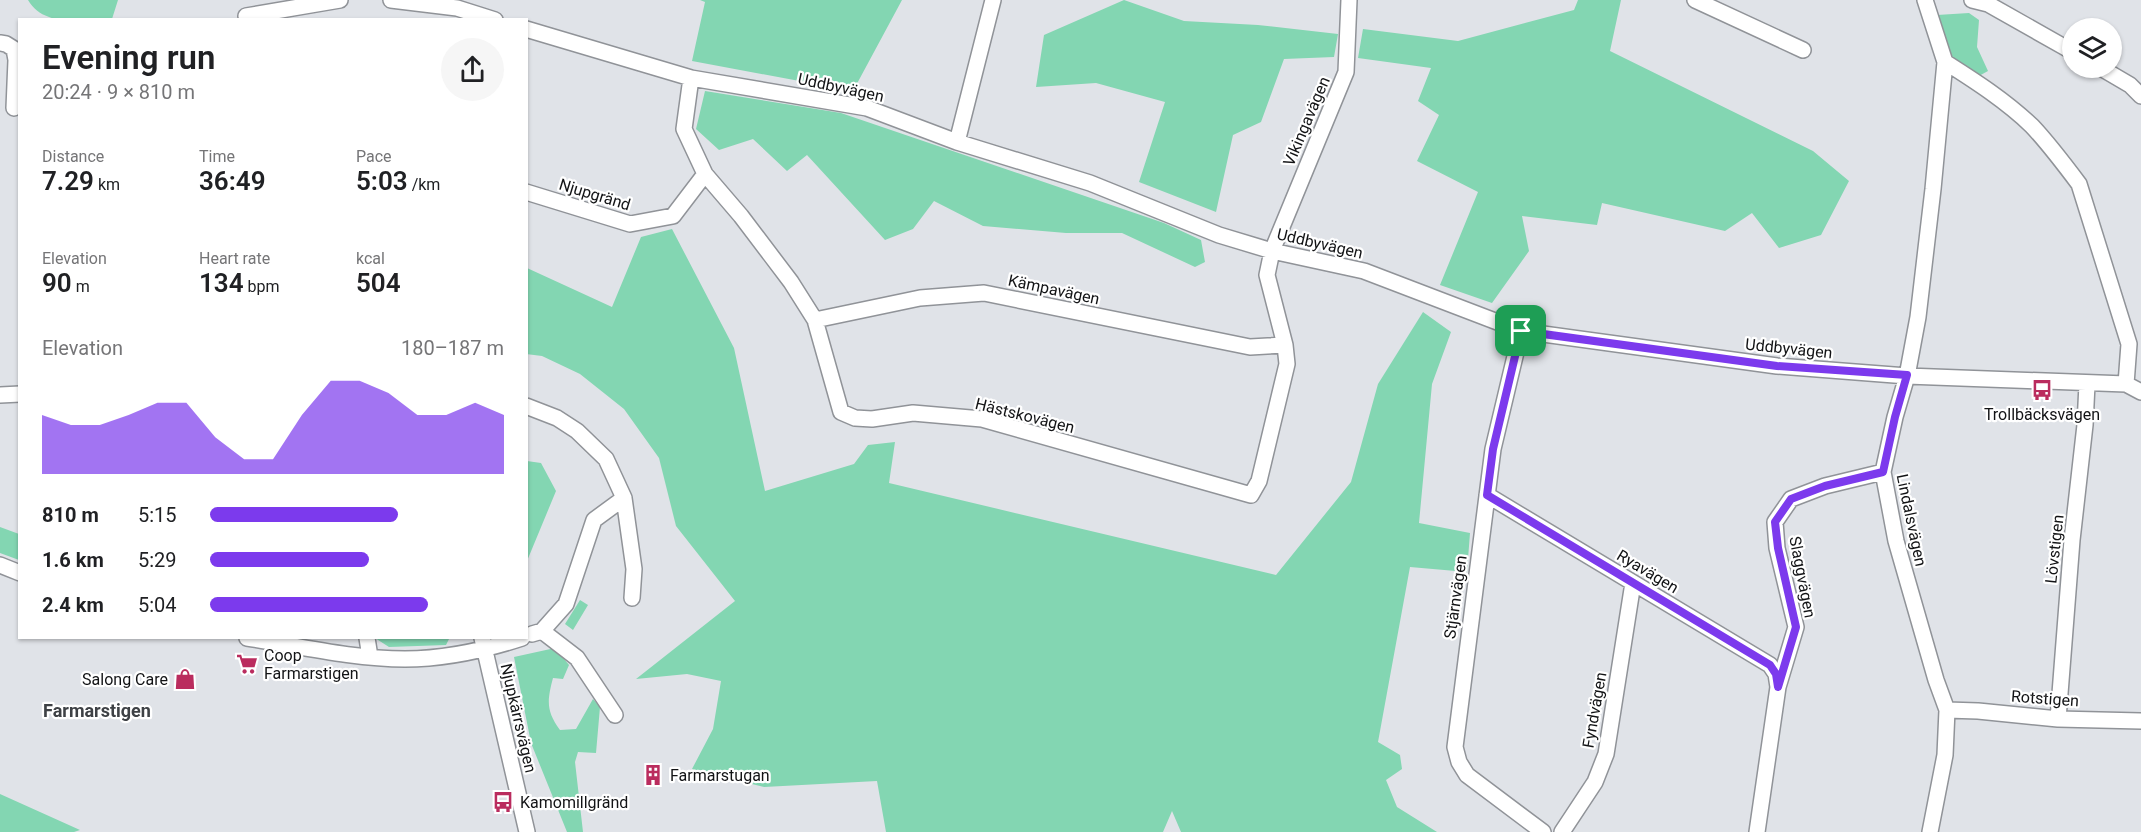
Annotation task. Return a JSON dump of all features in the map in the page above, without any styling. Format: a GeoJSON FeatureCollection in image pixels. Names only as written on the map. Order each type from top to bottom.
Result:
{"type":"FeatureCollection","features":[{"type":"Feature","properties":{"kind":"street"},"geometry":{"type":"LineString","coordinates":[[246,16],[340,0]]}},
{"type":"Feature","properties":{"kind":"street"},"geometry":{"type":"LineString","coordinates":[[390,0],[457,9],[488,18]]}},
{"type":"Feature","properties":{"kind":"street"},"geometry":{"type":"LineString","coordinates":[[957,142],[993,0]]}},
{"type":"Feature","properties":{"kind":"street","name":"Vikingavägen"},"geometry":{"type":"LineString","coordinates":[[1272,251],[1346,72],[1349,0]]}},
{"type":"Feature","properties":{"kind":"street"},"geometry":{"type":"LineString","coordinates":[[1695,0],[1803,50]]}},
{"type":"Feature","properties":{"kind":"street","name":"Lindalsvägen"},"geometry":{"type":"LineString","coordinates":[[1925,0],[1945,62],[1934,189],[1918,317],[1907,375],[1883,472],[1896,542],[1936,680],[1947,710],[1945,755],[1930,832]]}},
{"type":"Feature","properties":{"kind":"street"},"geometry":{"type":"LineString","coordinates":[[1972,0],[1988,4],[2062,46]]}},
{"type":"Feature","properties":{"kind":"street","name":"Uddbyvägen"},"geometry":{"type":"LineString","coordinates":[[528,30],[691,78],[867,108],[957,142],[1090,183],[1219,235],[1272,251],[1364,271],[1521,331],[1777,366],[1907,375],[2126,384]]}},
{"type":"Feature","properties":{"kind":"street"},"geometry":{"type":"LineString","coordinates":[[0,44],[6,44],[14,49],[16,60],[14,108]]}},
{"type":"Feature","properties":{"kind":"street"},"geometry":{"type":"LineString","coordinates":[[1945,62],[1985,87],[2029,123],[2079,184],[2129,344],[2126,384],[2141,392]]}},
{"type":"Feature","properties":{"kind":"street","name":"Hästskovägen"},"geometry":{"type":"LineString","coordinates":[[691,78],[684,129],[705,174],[741,216],[791,282],[815,320],[841,412],[855,418],[872,420],[913,413],[982,419],[1251,495],[1259,481],[1287,364],[1285,345],[1267,275],[1272,251]]}},
{"type":"Feature","properties":{"kind":"street"},"geometry":{"type":"LineString","coordinates":[[2118,78],[2130,85],[2141,96]]}},
{"type":"Feature","properties":{"kind":"street","name":"Njupgränd"},"geometry":{"type":"LineString","coordinates":[[528,193],[630,224],[674,216],[705,174]]}},
{"type":"Feature","properties":{"kind":"street","name":"Kämpavägen"},"geometry":{"type":"LineString","coordinates":[[815,320],[920,298],[984,293],[1250,347],[1285,345]]}},
{"type":"Feature","properties":{"kind":"street","name":"Stjärnvägen"},"geometry":{"type":"LineString","coordinates":[[1521,331],[1493,449],[1455,747],[1459,762],[1467,775],[1542,832]]}},
{"type":"Feature","properties":{"kind":"street","name":"Lövstigen"},"geometry":{"type":"LineString","coordinates":[[2058,718],[2087,384]]}},
{"type":"Feature","properties":{"kind":"street"},"geometry":{"type":"LineString","coordinates":[[0,395],[18,394]]}},
{"type":"Feature","properties":{"kind":"street"},"geometry":{"type":"LineString","coordinates":[[528,407],[557,418],[577,431],[606,459],[624,498],[634,569],[632,598]]}},
{"type":"Feature","properties":{"kind":"street","name":"Slaggvägen"},"geometry":{"type":"LineString","coordinates":[[1757,832],[1778,687],[1796,627],[1778,548],[1775,522],[1791,499],[1825,486],[1883,472]]}},
{"type":"Feature","properties":{"kind":"street","name":"Ryavägen"},"geometry":{"type":"LineString","coordinates":[[1487,495],[1770,665],[1776,674],[1778,687]]}},
{"type":"Feature","properties":{"kind":"street"},"geometry":{"type":"LineString","coordinates":[[528,635],[542,631],[566,604],[594,520],[624,498]]}},
{"type":"Feature","properties":{"kind":"street"},"geometry":{"type":"LineString","coordinates":[[0,565],[18,572]]}},
{"type":"Feature","properties":{"kind":"street","name":"Fyndvägen"},"geometry":{"type":"LineString","coordinates":[[1562,832],[1595,782],[1606,754],[1633,582]]}},
{"type":"Feature","properties":{"kind":"street"},"geometry":{"type":"LineString","coordinates":[[542,631],[577,658],[615,715]]}},
{"type":"Feature","properties":{"kind":"street"},"geometry":{"type":"LineString","coordinates":[[253,639],[370,657],[429,658],[483,643]]}},
{"type":"Feature","properties":{"kind":"street"},"geometry":{"type":"LineString","coordinates":[[367,639],[370,657]]}},
{"type":"Feature","properties":{"kind":"street","name":"Njupkärrsvägen"},"geometry":{"type":"LineString","coordinates":[[514,639],[483,643],[527,832]]}},
{"type":"Feature","properties":{"kind":"street","name":"Rotstigen"},"geometry":{"type":"LineString","coordinates":[[1947,710],[2141,721]]}},
{"type":"Feature","properties":{"kind":"green space"},"geometry":{"type":"Polygon","coordinates":[[[28,0],[118,0],[112,18],[52,18],[35,9],[28,0]]]}},
{"type":"Feature","properties":{"kind":"green space"},"geometry":{"type":"Polygon","coordinates":[[[700,0],[902,0],[853,91],[692,61],[705,2],[700,0]]]}},
{"type":"Feature","properties":{"kind":"green space"},"geometry":{"type":"Polygon","coordinates":[[[1124,0],[1184,21],[1258,25],[1338,34],[1334,57],[1284,59],[1261,122],[1233,135],[1216,212],[1139,182],[1165,102],[1096,83],[1036,87],[1044,35],[1124,0]]]}},
{"type":"Feature","properties":{"kind":"green space"},"geometry":{"type":"Polygon","coordinates":[[[1578,0],[1621,0],[1610,51],[1813,151],[1849,181],[1821,235],[1779,248],[1752,213],[1725,231],[1602,203],[1597,225],[1522,216],[1529,251],[1492,303],[1440,285],[1478,192],[1417,161],[1439,115],[1418,101],[1431,68],[1358,58],[1363,29],[1458,41],[1574,10],[1578,0]]]}},
{"type":"Feature","properties":{"kind":"green space"},"geometry":{"type":"Polygon","coordinates":[[[1969,13],[1979,20],[1977,47],[1988,71],[1977,77],[1965,65],[1948,58],[1937,15],[1969,13]]]}},
{"type":"Feature","properties":{"kind":"green space"},"geometry":{"type":"Polygon","coordinates":[[[705,91],[841,113],[1164,223],[1201,240],[1205,262],[1195,267],[1122,233],[1066,233],[983,226],[934,201],[913,229],[885,240],[807,155],[787,171],[753,139],[719,150],[696,129],[705,91]]]}},
{"type":"Feature","properties":{"kind":"green space"},"geometry":{"type":"Polygon","coordinates":[[[672,229],[734,348],[765,491],[854,464],[868,445],[895,442],[889,483],[1276,575],[1351,482],[1378,384],[1423,312],[1451,332],[1432,384],[1419,523],[1470,533],[1467,572],[1410,567],[1378,742],[1400,755],[1402,769],[1386,780],[1397,807],[1437,832],[1181,832],[1172,811],[1163,832],[886,832],[877,781],[764,787],[692,769],[713,729],[721,681],[687,674],[636,679],[735,601],[676,526],[659,458],[624,409],[580,374],[542,356],[528,354],[528,268],[612,307],[641,237],[672,229]]]}},
{"type":"Feature","properties":{"kind":"green space"},"geometry":{"type":"Polygon","coordinates":[[[528,461],[541,463],[556,491],[528,559],[528,461]]]}},
{"type":"Feature","properties":{"kind":"green space"},"geometry":{"type":"Polygon","coordinates":[[[0,527],[18,534],[18,560],[0,553],[0,527]]]}},
{"type":"Feature","properties":{"kind":"green space"},"geometry":{"type":"Polygon","coordinates":[[[580,600],[588,605],[573,630],[565,624],[580,600]]]}},
{"type":"Feature","properties":{"kind":"green space"},"geometry":{"type":"Polygon","coordinates":[[[377,639],[449,639],[446,645],[389,647],[377,639]]]}},
{"type":"Feature","properties":{"kind":"green space"},"geometry":{"type":"Polygon","coordinates":[[[555,648],[569,665],[563,679],[553,678],[550,693],[550,711],[560,730],[576,729],[593,699],[600,707],[596,753],[578,752],[575,762],[583,832],[567,832],[531,743],[514,657],[555,648]]]}},
{"type":"Feature","properties":{"kind":"green space"},"geometry":{"type":"Polygon","coordinates":[[[0,794],[80,830],[74,832],[0,832],[0,794]]]}},
{"type":"Feature","properties":{"kind":"place","name":"Trollbäcksvägen"},"geometry":{"type":"Point","coordinates":[2042,390]}},
{"type":"Feature","properties":{"kind":"place","name":"Coop Farmarstigen"},"geometry":{"type":"Point","coordinates":[247,664]}},
{"type":"Feature","properties":{"kind":"place","name":"Salong Care"},"geometry":{"type":"Point","coordinates":[185,679]}},
{"type":"Feature","properties":{"kind":"place","name":"Farmarstugan"},"geometry":{"type":"Point","coordinates":[653,775]}},
{"type":"Feature","properties":{"kind":"place","name":"Kamomillgränd"},"geometry":{"type":"Point","coordinates":[503,802]}},
{"type":"Feature","properties":{"kind":"district","name":"Farmarstigen"},"geometry":{"type":"Point","coordinates":[97,711]}},
{"type":"Feature","properties":{"kind":"route"},"geometry":{"type":"LineString","coordinates":[[1521,331],[1777,366],[1907,375],[1883,472],[1825,486],[1791,499],[1775,522],[1778,548],[1796,627],[1778,687],[1776,674],[1770,665],[1487,495],[1493,449],[1521,331]]}}]}
